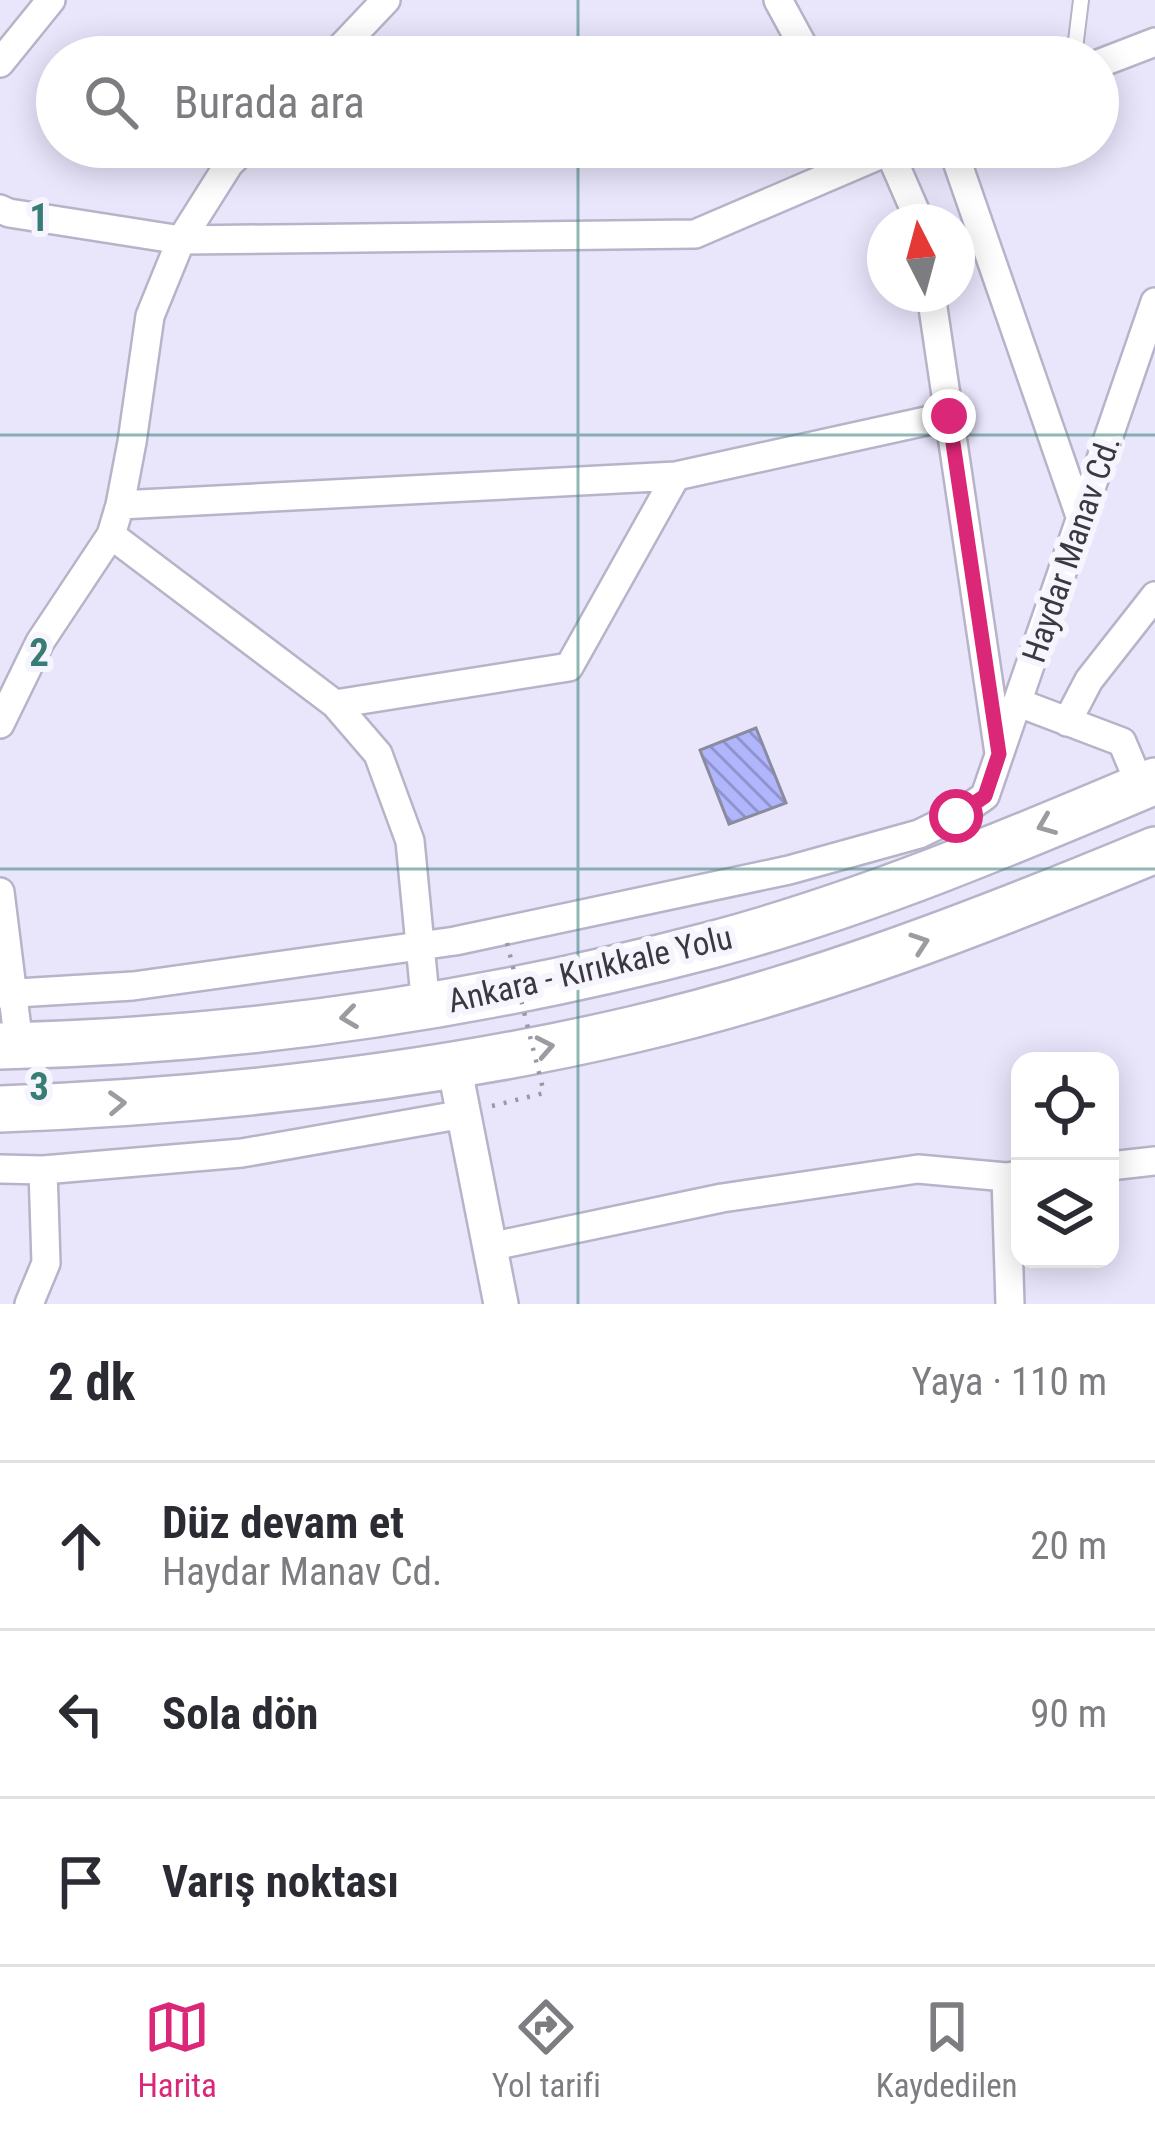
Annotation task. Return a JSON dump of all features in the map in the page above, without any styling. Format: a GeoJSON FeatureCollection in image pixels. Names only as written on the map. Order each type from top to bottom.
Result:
{"type":"FeatureCollection","features":[{"type":"Feature","properties":{"kind":"highway","name":"Ankara - Kırıkkale Yolu"},"geometry":{"type":"LineString","coordinates":[[10,1046],[222,1035],[426,1006],[614,968],[810,915],[927,852],[1148,784]]}},
{"type":"Feature","properties":{"kind":"highway","name":"Ankara - Kırıkkale Yolu"},"geometry":{"type":"LineString","coordinates":[[0,1109],[232,1095],[454,1065],[632,1030],[821,977],[1000,914],[1155,850]]}},
{"type":"Feature","properties":{"kind":"street"},"geometry":{"type":"LineString","coordinates":[[0,63],[12,25],[51,0]]}},
{"type":"Feature","properties":{"kind":"street"},"geometry":{"type":"LineString","coordinates":[[352,36],[386,0]]}},
{"type":"Feature","properties":{"kind":"street"},"geometry":{"type":"LineString","coordinates":[[778,0],[798,36]]}},
{"type":"Feature","properties":{"kind":"street"},"geometry":{"type":"LineString","coordinates":[[1119,56],[1155,42]]}},
{"type":"Feature","properties":{"kind":"street"},"geometry":{"type":"LineString","coordinates":[[0,724],[40,642],[111,535],[120,505],[150,316],[182,240],[227,168]]}},
{"type":"Feature","properties":{"kind":"street"},"geometry":{"type":"LineString","coordinates":[[0,209],[182,240],[695,233],[844,168]]}},
{"type":"Feature","properties":{"kind":"street"},"geometry":{"type":"LineString","coordinates":[[898,168],[913,204]]}},
{"type":"Feature","properties":{"kind":"street"},"geometry":{"type":"LineString","coordinates":[[959,168],[1081,519]]}},
{"type":"Feature","properties":{"kind":"street","name":"Haydar Manav Cd."},"geometry":{"type":"LineString","coordinates":[[927,852],[956,816],[985,796],[1155,302]]}},
{"type":"Feature","properties":{"kind":"street"},"geometry":{"type":"LineString","coordinates":[[934,312],[999,754]]}},
{"type":"Feature","properties":{"kind":"street"},"geometry":{"type":"LineString","coordinates":[[120,505],[676,476],[949,416]]}},
{"type":"Feature","properties":{"kind":"street"},"geometry":{"type":"LineString","coordinates":[[335,704],[569,667],[676,476]]}},
{"type":"Feature","properties":{"kind":"street"},"geometry":{"type":"LineString","coordinates":[[111,535],[335,704],[378,754],[410,841],[426,1006]]}},
{"type":"Feature","properties":{"kind":"street"},"geometry":{"type":"LineString","coordinates":[[1066,722],[1088,680],[1155,596]]}},
{"type":"Feature","properties":{"kind":"street"},"geometry":{"type":"LineString","coordinates":[[1018,704],[1122,742],[1148,784]]}},
{"type":"Feature","properties":{"kind":"street"},"geometry":{"type":"LineString","coordinates":[[6,994],[133,986],[419,948],[789,870],[927,852]]}},
{"type":"Feature","properties":{"kind":"street"},"geometry":{"type":"LineString","coordinates":[[0,892],[10,1046]]}},
{"type":"Feature","properties":{"kind":"street"},"geometry":{"type":"LineString","coordinates":[[454,1065],[474,1111],[500,1304]]}},
{"type":"Feature","properties":{"kind":"street"},"geometry":{"type":"LineString","coordinates":[[0,1169],[43,1170],[242,1153],[474,1111]]}},
{"type":"Feature","properties":{"kind":"street"},"geometry":{"type":"LineString","coordinates":[[1119,1165],[1155,1161]]}},
{"type":"Feature","properties":{"kind":"street"},"geometry":{"type":"LineString","coordinates":[[490,1247],[722,1198],[917,1169],[1011,1176]]}},
{"type":"Feature","properties":{"kind":"street"},"geometry":{"type":"LineString","coordinates":[[28,1304],[46,1263],[43,1170]]}},
{"type":"Feature","properties":{"kind":"street"},"geometry":{"type":"LineString","coordinates":[[1010,1304],[1011,1261]]}},
{"type":"Feature","properties":{"kind":"lane"},"geometry":{"type":"LineString","coordinates":[[1077,36],[1081,0]]}},
{"type":"Feature","properties":{"kind":"path"},"geometry":{"type":"LineString","coordinates":[[474,1111],[544,1094],[507,943]]}},
{"type":"Feature","properties":{"kind":"building"},"geometry":{"type":"Polygon","coordinates":[[[756,728],[786,803],[729,824],[700,750],[756,728]]]}},
{"type":"Feature","properties":{"kind":"route"},"geometry":{"type":"LineString","coordinates":[[949,416],[999,754],[985,796],[956,816]]}}]}
